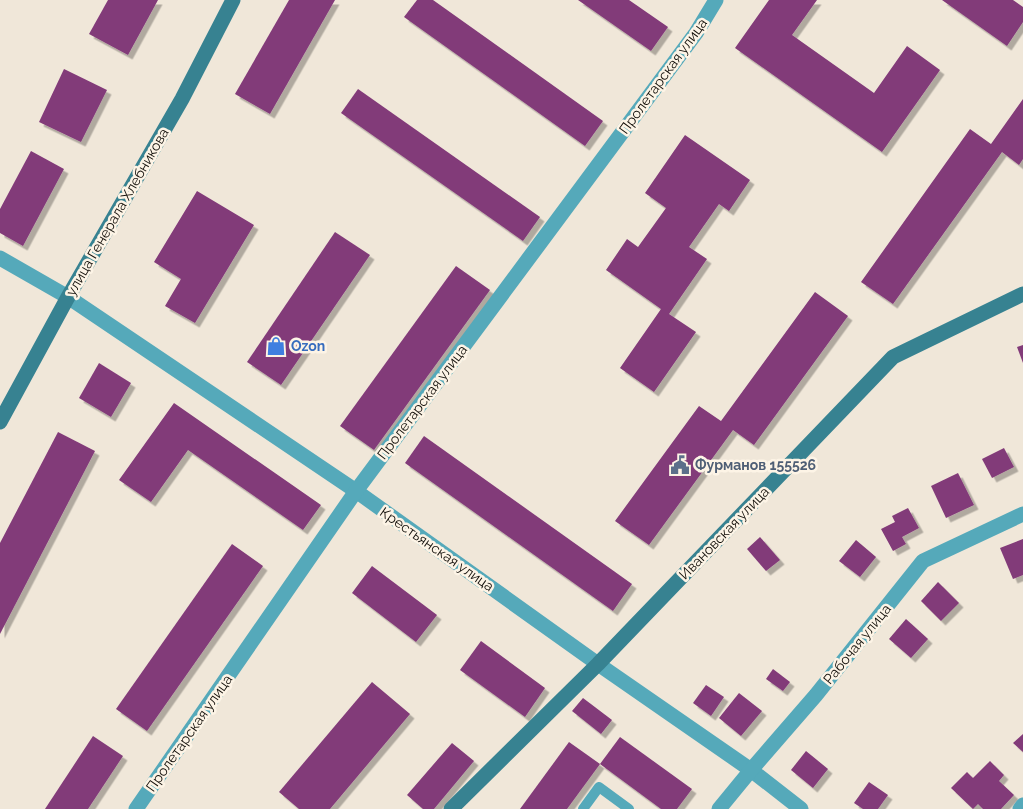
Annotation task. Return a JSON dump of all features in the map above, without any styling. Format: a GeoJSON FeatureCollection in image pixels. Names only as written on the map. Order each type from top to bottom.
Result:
{"type":"FeatureCollection","features":[{"type":"Feature","properties":{"kind":"street","name":"улица Генерала Хлебникова"},"geometry":{"type":"LineString","coordinates":[[0,422],[68,297],[182,99],[233,0]]}},
{"type":"Feature","properties":{"kind":"street","name":"Пролетарская улица"},"geometry":{"type":"LineString","coordinates":[[136,809],[356,491],[696,33],[716,0]]}},
{"type":"Feature","properties":{"kind":"street","name":"Крестьянская улица"},"geometry":{"type":"LineString","coordinates":[[0,258],[68,297],[356,491],[598,664],[751,770],[800,809]]}},
{"type":"Feature","properties":{"kind":"street","name":"Ивановская улица"},"geometry":{"type":"LineString","coordinates":[[451,809],[598,664],[893,357],[1023,294]]}},
{"type":"Feature","properties":{"kind":"street","name":"Рабочая улица"},"geometry":{"type":"LineString","coordinates":[[719,809],[816,695],[923,561],[1023,514]]}},
{"type":"Feature","properties":{"kind":"street"},"geometry":{"type":"LineString","coordinates":[[1020,809],[1023,805]]}},
{"type":"Feature","properties":{"kind":"lane"},"geometry":{"type":"LineString","coordinates":[[583,809],[599,787],[629,809]]}},
{"type":"Feature","properties":{"kind":"building"},"geometry":{"type":"Polygon","coordinates":[[[108,0],[158,0],[128,55],[89,34],[108,0]]]}},
{"type":"Feature","properties":{"kind":"building"},"geometry":{"type":"Polygon","coordinates":[[[289,0],[335,0],[270,114],[235,94],[289,0]]]}},
{"type":"Feature","properties":{"kind":"building"},"geometry":{"type":"Polygon","coordinates":[[[417,0],[433,0],[603,121],[585,146],[404,17],[417,0]]]}},
{"type":"Feature","properties":{"kind":"building"},"geometry":{"type":"Polygon","coordinates":[[[578,0],[629,0],[668,27],[651,51],[578,0]]]}},
{"type":"Feature","properties":{"kind":"building"},"geometry":{"type":"Polygon","coordinates":[[[769,0],[817,0],[792,35],[874,93],[907,46],[940,70],[882,152],[735,48],[769,0]]]}},
{"type":"Feature","properties":{"kind":"building"},"geometry":{"type":"Polygon","coordinates":[[[942,0],[1013,0],[1023,7],[1023,22],[1007,46],[942,0]]]}},
{"type":"Feature","properties":{"kind":"building"},"geometry":{"type":"Polygon","coordinates":[[[64,69],[107,90],[81,142],[39,122],[64,69]]]}},
{"type":"Feature","properties":{"kind":"building"},"geometry":{"type":"Polygon","coordinates":[[[358,89],[540,217],[523,241],[341,113],[358,89]]]}},
{"type":"Feature","properties":{"kind":"building"},"geometry":{"type":"Polygon","coordinates":[[[1023,99],[1023,159],[1019,165],[1002,152],[893,304],[861,282],[970,129],[991,144],[1023,99]]]}},
{"type":"Feature","properties":{"kind":"building"},"geometry":{"type":"Polygon","coordinates":[[[685,135],[750,180],[729,211],[719,204],[689,247],[707,259],[669,314],[696,332],[654,392],[620,368],[661,309],[606,270],[627,239],[638,247],[666,208],[645,193],[685,135]]]}},
{"type":"Feature","properties":{"kind":"building"},"geometry":{"type":"Polygon","coordinates":[[[31,151],[64,169],[23,246],[0,233],[0,209],[31,151]]]}},
{"type":"Feature","properties":{"kind":"building"},"geometry":{"type":"Polygon","coordinates":[[[197,191],[254,225],[195,323],[165,306],[181,279],[154,262],[197,191]]]}},
{"type":"Feature","properties":{"kind":"building"},"geometry":{"type":"Polygon","coordinates":[[[335,232],[370,255],[281,385],[247,362],[335,232]]]}},
{"type":"Feature","properties":{"kind":"building"},"geometry":{"type":"Polygon","coordinates":[[[456,266],[490,290],[374,450],[340,426],[456,266]]]}},
{"type":"Feature","properties":{"kind":"building"},"geometry":{"type":"Polygon","coordinates":[[[815,292],[848,316],[754,445],[733,430],[649,545],[615,521],[699,406],[721,421],[815,292]]]}},
{"type":"Feature","properties":{"kind":"building"},"geometry":{"type":"Polygon","coordinates":[[[1023,345],[1023,363],[1017,347],[1023,345]]]}},
{"type":"Feature","properties":{"kind":"building"},"geometry":{"type":"Polygon","coordinates":[[[99,363],[131,383],[111,417],[79,398],[99,363]]]}},
{"type":"Feature","properties":{"kind":"building"},"geometry":{"type":"Polygon","coordinates":[[[174,403],[321,505],[303,530],[188,450],[151,502],[119,480],[174,403]]]}},
{"type":"Feature","properties":{"kind":"building"},"geometry":{"type":"Polygon","coordinates":[[[58,432],[95,451],[0,634],[0,543],[58,432]]]}},
{"type":"Feature","properties":{"kind":"building"},"geometry":{"type":"Polygon","coordinates":[[[424,436],[632,584],[613,611],[405,463],[424,436]]]}},
{"type":"Feature","properties":{"kind":"building"},"geometry":{"type":"Polygon","coordinates":[[[1004,448],[1014,467],[992,478],[982,459],[1004,448]]]}},
{"type":"Feature","properties":{"kind":"building"},"geometry":{"type":"Polygon","coordinates":[[[958,473],[974,505],[946,518],[931,486],[958,473]]]}},
{"type":"Feature","properties":{"kind":"building"},"geometry":{"type":"Polygon","coordinates":[[[908,508],[919,528],[902,537],[906,544],[893,551],[881,529],[895,522],[892,516],[908,508]]]}},
{"type":"Feature","properties":{"kind":"building"},"geometry":{"type":"Polygon","coordinates":[[[760,537],[780,560],[766,571],[747,549],[760,537]]]}},
{"type":"Feature","properties":{"kind":"building"},"geometry":{"type":"Polygon","coordinates":[[[1023,539],[1023,575],[1013,579],[1000,548],[1023,539]]]}},
{"type":"Feature","properties":{"kind":"building"},"geometry":{"type":"Polygon","coordinates":[[[856,540],[876,557],[860,577],[839,561],[856,540]]]}},
{"type":"Feature","properties":{"kind":"building"},"geometry":{"type":"Polygon","coordinates":[[[232,544],[263,566],[147,731],[116,709],[232,544]]]}},
{"type":"Feature","properties":{"kind":"building"},"geometry":{"type":"Polygon","coordinates":[[[372,566],[437,615],[416,642],[352,593],[372,566]]]}},
{"type":"Feature","properties":{"kind":"building"},"geometry":{"type":"Polygon","coordinates":[[[938,582],[959,603],[941,621],[921,601],[938,582]]]}},
{"type":"Feature","properties":{"kind":"building"},"geometry":{"type":"Polygon","coordinates":[[[906,619],[928,639],[911,658],[889,639],[906,619]]]}},
{"type":"Feature","properties":{"kind":"building"},"geometry":{"type":"Polygon","coordinates":[[[481,641],[545,688],[525,717],[460,670],[481,641]]]}},
{"type":"Feature","properties":{"kind":"building"},"geometry":{"type":"Polygon","coordinates":[[[773,669],[790,682],[783,691],[766,679],[773,669]]]}},
{"type":"Feature","properties":{"kind":"building"},"geometry":{"type":"Polygon","coordinates":[[[372,682],[410,714],[330,809],[299,809],[279,792],[372,682]]]}},
{"type":"Feature","properties":{"kind":"building"},"geometry":{"type":"Polygon","coordinates":[[[706,685],[724,697],[711,716],[693,703],[706,685]]]}},
{"type":"Feature","properties":{"kind":"building"},"geometry":{"type":"Polygon","coordinates":[[[739,693],[762,711],[741,736],[719,718],[739,693]]]}},
{"type":"Feature","properties":{"kind":"building"},"geometry":{"type":"Polygon","coordinates":[[[583,698],[612,720],[601,734],[572,711],[583,698]]]}},
{"type":"Feature","properties":{"kind":"building"},"geometry":{"type":"Polygon","coordinates":[[[1023,734],[1023,752],[1013,743],[1023,734]]]}},
{"type":"Feature","properties":{"kind":"building"},"geometry":{"type":"Polygon","coordinates":[[[93,736],[123,756],[88,809],[45,809],[93,736]]]}},
{"type":"Feature","properties":{"kind":"building"},"geometry":{"type":"Polygon","coordinates":[[[620,737],[692,789],[677,809],[661,809],[600,764],[620,737]]]}},
{"type":"Feature","properties":{"kind":"building"},"geometry":{"type":"Polygon","coordinates":[[[569,742],[600,764],[567,809],[520,809],[569,742]]]}},
{"type":"Feature","properties":{"kind":"building"},"geometry":{"type":"Polygon","coordinates":[[[452,743],[474,761],[434,809],[423,809],[407,795],[452,743]]]}},
{"type":"Feature","properties":{"kind":"building"},"geometry":{"type":"Polygon","coordinates":[[[806,751],[828,769],[813,788],[791,770],[806,751]]]}},
{"type":"Feature","properties":{"kind":"building"},"geometry":{"type":"Polygon","coordinates":[[[990,761],[1004,775],[999,781],[1014,795],[1001,809],[983,809],[978,804],[973,809],[951,788],[967,772],[973,778],[990,761]]]}},
{"type":"Feature","properties":{"kind":"building"},"geometry":{"type":"Polygon","coordinates":[[[869,782],[888,795],[878,809],[863,809],[854,803],[869,782]]]}},
{"type":"Feature","properties":{"kind":"place","name":"Ozon"},"geometry":{"type":"Point","coordinates":[276,346]}},
{"type":"Feature","properties":{"kind":"place","name":"Фурманов 155526"},"geometry":{"type":"Point","coordinates":[680,465]}}]}
